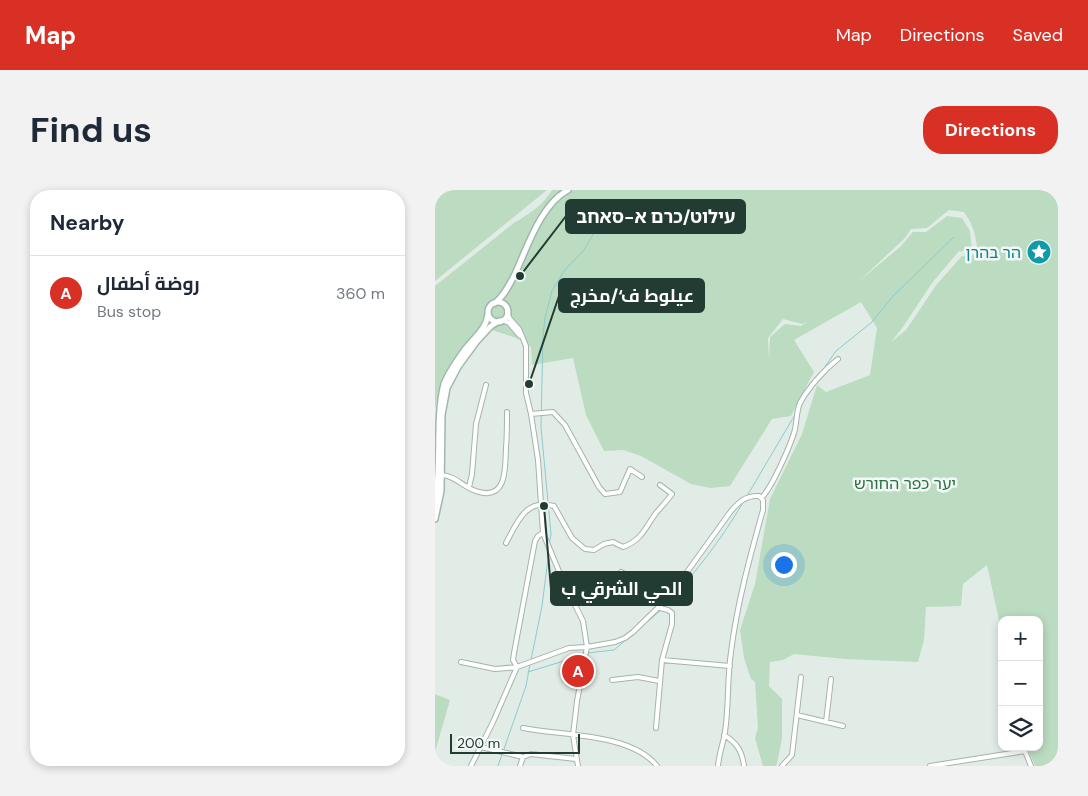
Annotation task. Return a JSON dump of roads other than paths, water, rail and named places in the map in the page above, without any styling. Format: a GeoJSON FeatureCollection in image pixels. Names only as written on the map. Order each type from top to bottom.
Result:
{"type":"FeatureCollection","features":[{"type":"Feature","properties":{"kind":"street"},"geometry":{"type":"LineString","coordinates":[[435,502],[440,475],[437,411],[441,391],[447,377],[465,349],[485,324],[490,307],[499,300],[509,285],[545,213],[561,194],[568,190]]}},
{"type":"Feature","properties":{"kind":"street"},"geometry":{"type":"LineString","coordinates":[[509,285],[506,298],[507,310],[510,319],[519,329],[525,344],[526,393],[539,460],[543,504],[543,533],[563,581],[583,621],[587,647],[573,735],[578,766]]}},
{"type":"Feature","properties":{"kind":"street"},"geometry":{"type":"LineString","coordinates":[[495,303],[501,303],[507,310]]}},
{"type":"Feature","properties":{"kind":"street"},"geometry":{"type":"LineString","coordinates":[[435,519],[440,499],[442,415],[447,388],[473,346],[491,326],[506,316],[507,310]]}},
{"type":"Feature","properties":{"kind":"street"},"geometry":{"type":"LineString","coordinates":[[488,313],[491,318],[512,325],[525,344]]}},
{"type":"Feature","properties":{"kind":"street"},"geometry":{"type":"LineString","coordinates":[[761,498],[767,492],[777,473],[794,433],[800,404],[824,370],[837,359]]}},
{"type":"Feature","properties":{"kind":"street"},"geometry":{"type":"LineString","coordinates":[[469,487],[472,474],[475,430],[486,385]]}},
{"type":"Feature","properties":{"kind":"street"},"geometry":{"type":"LineString","coordinates":[[440,475],[453,477],[479,492],[488,493],[497,489],[503,481],[505,470],[507,412]]}},
{"type":"Feature","properties":{"kind":"street"},"geometry":{"type":"LineString","coordinates":[[531,414],[553,412],[565,425],[599,487],[605,494],[620,492],[630,469],[642,477]]}},
{"type":"Feature","properties":{"kind":"street"},"geometry":{"type":"LineString","coordinates":[[506,543],[525,512],[535,505],[543,504],[555,506],[572,538],[585,549],[594,550],[604,544],[613,542],[623,547],[641,536],[656,512],[672,494],[660,485]]}},
{"type":"Feature","properties":{"kind":"street"},"geometry":{"type":"LineString","coordinates":[[461,662],[495,668],[517,667],[569,648],[587,647],[625,638],[660,608],[740,500],[757,496],[761,498],[764,504],[740,605],[731,653],[725,735],[720,750],[718,766]]}},
{"type":"Feature","properties":{"kind":"street"},"geometry":{"type":"LineString","coordinates":[[517,667],[513,660],[514,653],[535,541],[537,536],[543,533]]}},
{"type":"Feature","properties":{"kind":"street"},"geometry":{"type":"LineString","coordinates":[[621,572],[634,579],[649,582],[658,598],[660,608]]}},
{"type":"Feature","properties":{"kind":"street"},"geometry":{"type":"LineString","coordinates":[[656,728],[662,660],[673,618],[672,613],[660,608]]}},
{"type":"Feature","properties":{"kind":"street"},"geometry":{"type":"LineString","coordinates":[[662,660],[730,666]]}},
{"type":"Feature","properties":{"kind":"street"},"geometry":{"type":"LineString","coordinates":[[471,766],[517,667]]}},
{"type":"Feature","properties":{"kind":"street"},"geometry":{"type":"LineString","coordinates":[[612,680],[639,677],[659,681]]}},
{"type":"Feature","properties":{"kind":"street"},"geometry":{"type":"LineString","coordinates":[[782,766],[792,755],[801,677]]}},
{"type":"Feature","properties":{"kind":"street"},"geometry":{"type":"LineString","coordinates":[[826,722],[831,680]]}},
{"type":"Feature","properties":{"kind":"street"},"geometry":{"type":"LineString","coordinates":[[797,715],[843,726]]}},
{"type":"Feature","properties":{"kind":"street"},"geometry":{"type":"LineString","coordinates":[[523,728],[606,739],[620,743],[647,756],[657,766]]}},
{"type":"Feature","properties":{"kind":"street"},"geometry":{"type":"LineString","coordinates":[[725,735],[741,750],[744,766]]}},
{"type":"Feature","properties":{"kind":"street"},"geometry":{"type":"LineString","coordinates":[[481,747],[523,757],[531,754],[576,759]]}},
{"type":"Feature","properties":{"kind":"street"},"geometry":{"type":"LineString","coordinates":[[930,766],[1025,751],[1031,766]]}},
{"type":"Feature","properties":{"kind":"street"},"geometry":{"type":"LineString","coordinates":[[520,766],[523,757]]}},
{"type":"Feature","properties":{"kind":"waterway"},"geometry":{"type":"LineString","coordinates":[[549,545],[551,534],[541,427],[545,318],[552,291],[564,271],[584,250],[609,207]]}},
{"type":"Feature","properties":{"kind":"waterway"},"geometry":{"type":"LineString","coordinates":[[822,371],[836,351],[872,322],[893,296],[954,237]]}},
{"type":"Feature","properties":{"kind":"waterway"},"geometry":{"type":"LineString","coordinates":[[747,496],[796,413]]}},
{"type":"Feature","properties":{"kind":"waterway"},"geometry":{"type":"LineString","coordinates":[[663,608],[707,557],[744,501]]}},
{"type":"Feature","properties":{"kind":"waterway"},"geometry":{"type":"LineString","coordinates":[[531,660],[542,606],[549,551]]}},
{"type":"Feature","properties":{"kind":"waterway"},"geometry":{"type":"LineString","coordinates":[[587,653],[614,650],[661,610]]}},
{"type":"Feature","properties":{"kind":"waterway"},"geometry":{"type":"LineString","coordinates":[[528,672],[583,655]]}},
{"type":"Feature","properties":{"kind":"waterway"},"geometry":{"type":"LineString","coordinates":[[498,766],[526,686],[530,664]]}},
{"type":"Feature","properties":{"kind":"place","name":"הר בהרן"},"geometry":{"type":"Point","coordinates":[1039,252]}},
{"type":"Feature","properties":{"kind":"place","name":"עילוט/כרם א-סאחב"},"geometry":{"type":"Point","coordinates":[520,276]}},
{"type":"Feature","properties":{"kind":"place","name":"عيلوط ف‘/مخرج"},"geometry":{"type":"Point","coordinates":[529,384]}},
{"type":"Feature","properties":{"kind":"place","name":"الحي الشرقي ب"},"geometry":{"type":"Point","coordinates":[544,506]}},
{"type":"Feature","properties":{"kind":"place","name":"روضة أطفال"},"geometry":{"type":"Point","coordinates":[578,671]}},
{"type":"Feature","properties":{"kind":"park label","name":"יער כפר החורש"},"geometry":{"type":"Point","coordinates":[905,483]}}]}
